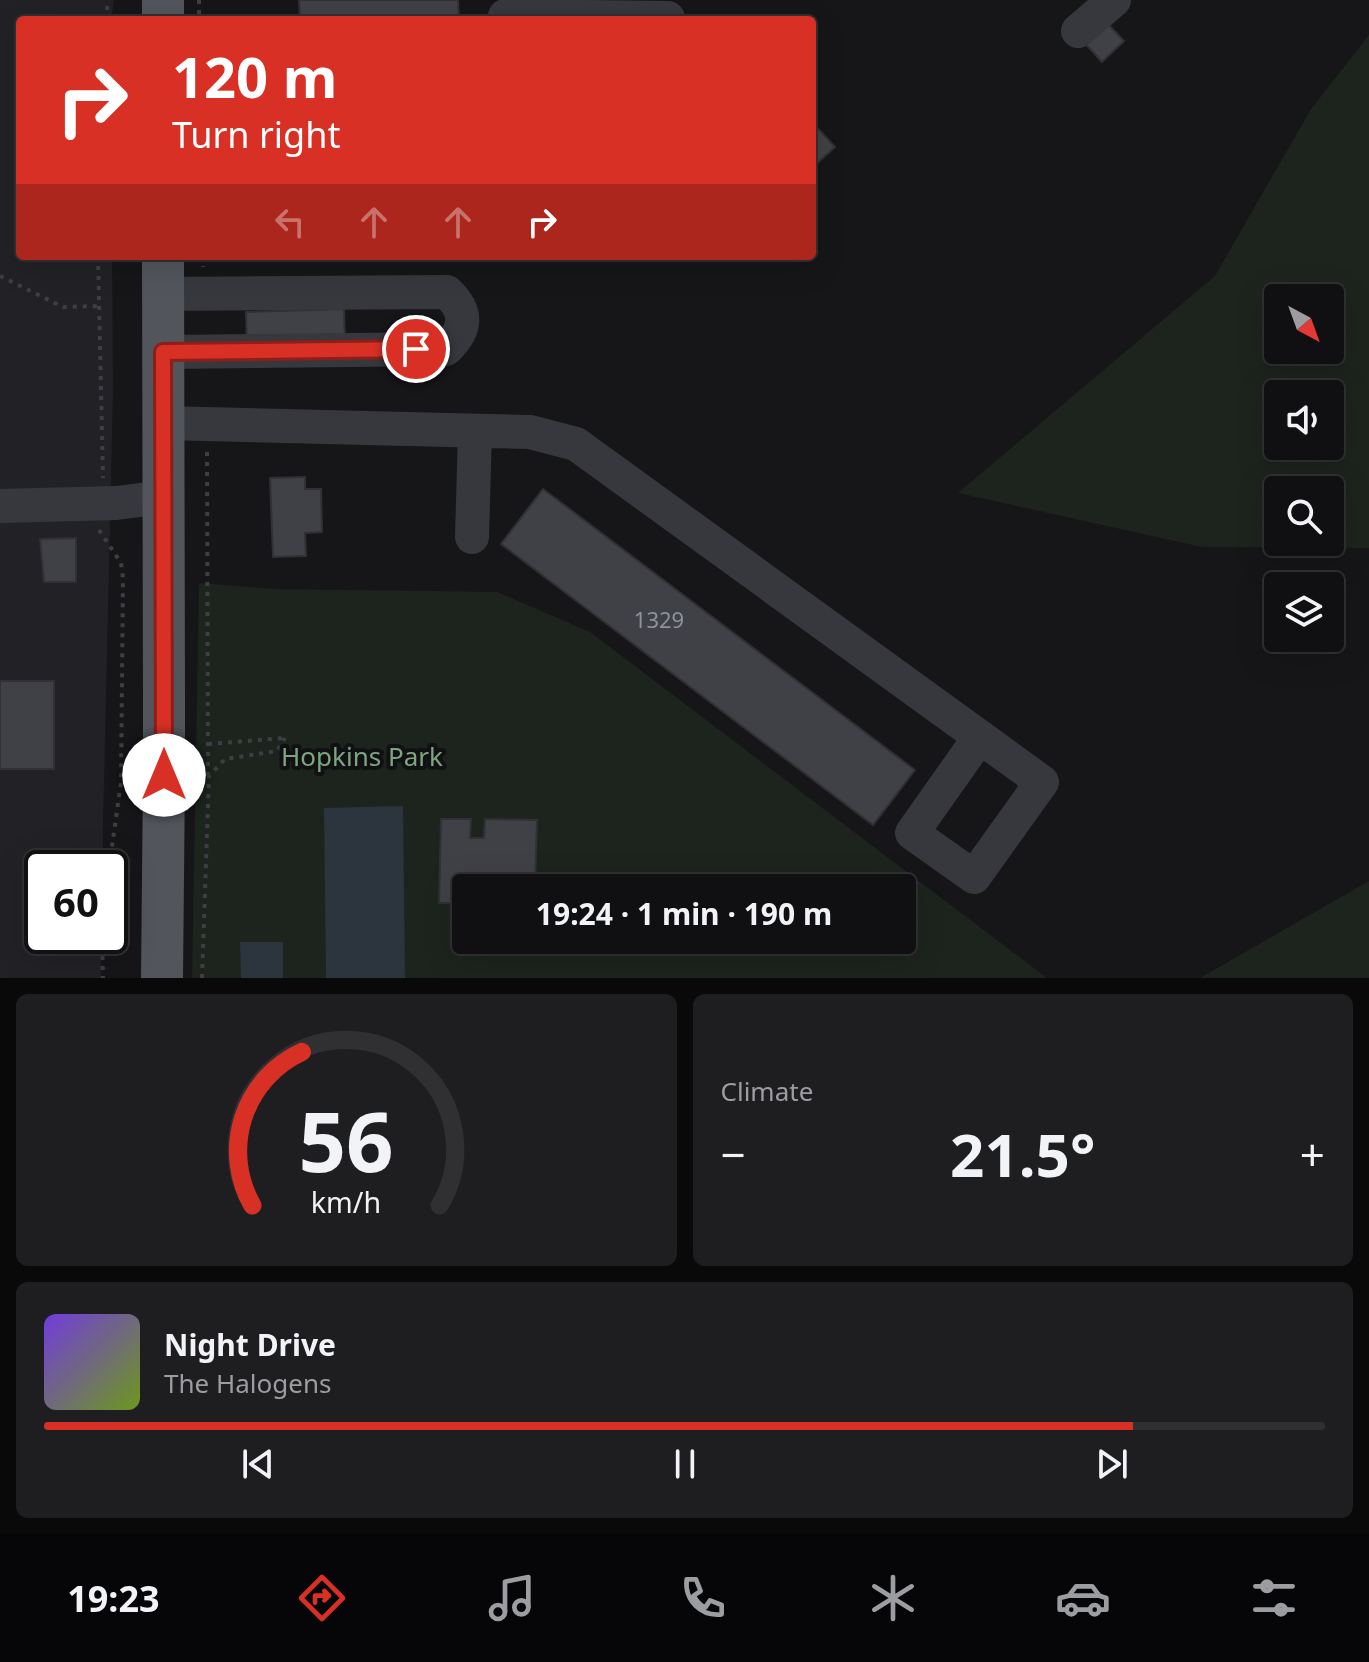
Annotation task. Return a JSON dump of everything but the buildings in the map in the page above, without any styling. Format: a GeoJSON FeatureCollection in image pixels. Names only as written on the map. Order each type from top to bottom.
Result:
{"type":"FeatureCollection","features":[{"type":"Feature","properties":{"kind":"main road"},"geometry":{"type":"LineString","coordinates":[[162,978],[163,352],[176,281]]}},
{"type":"Feature","properties":{"kind":"street"},"geometry":{"type":"LineString","coordinates":[[1078,31],[1114,0]]}},
{"type":"Feature","properties":{"kind":"street"},"geometry":{"type":"LineString","coordinates":[[505,16],[668,13]]}},
{"type":"Feature","properties":{"kind":"street"},"geometry":{"type":"LineString","coordinates":[[163,352],[446,349],[459,336],[465,320],[458,303],[447,292],[176,281]]}},
{"type":"Feature","properties":{"kind":"street"},"geometry":{"type":"LineString","coordinates":[[163,423],[530,432],[576,444],[979,738]]}},
{"type":"Feature","properties":{"kind":"street"},"geometry":{"type":"LineString","coordinates":[[472,537],[475,431]]}},
{"type":"Feature","properties":{"kind":"street"},"geometry":{"type":"LineString","coordinates":[[0,506],[104,503],[164,497]]}},
{"type":"Feature","properties":{"kind":"path"},"geometry":{"type":"LineString","coordinates":[[98,260],[104,503],[98,534],[121,563],[123,578],[121,782],[112,850]]}},
{"type":"Feature","properties":{"kind":"path"},"geometry":{"type":"LineString","coordinates":[[176,281],[199,260]]}},
{"type":"Feature","properties":{"kind":"path"},"geometry":{"type":"LineString","coordinates":[[0,276],[63,307],[99,306]]}},
{"type":"Feature","properties":{"kind":"path"},"geometry":{"type":"LineString","coordinates":[[202,978],[208,781],[207,425]]}},
{"type":"Feature","properties":{"kind":"path"},"geometry":{"type":"LineString","coordinates":[[208,744],[285,738],[277,751],[225,759],[215,767],[208,781]]}},
{"type":"Feature","properties":{"kind":"path"},"geometry":{"type":"LineString","coordinates":[[102,954],[103,978]]}},
{"type":"Feature","properties":{"kind":"shaded area"},"geometry":{"type":"Polygon","coordinates":[[[0,0],[114,0],[112,16],[16,16],[16,260],[112,260],[113,390],[102,850],[24,850],[24,954],[101,954],[101,978],[0,978],[0,0]]]}},
{"type":"Feature","properties":{"kind":"shaded area"},"geometry":{"type":"Polygon","coordinates":[[[403,806],[405,978],[326,978],[324,808],[403,806]]]}},
{"type":"Feature","properties":{"kind":"shaded area"},"geometry":{"type":"Polygon","coordinates":[[[240,942],[283,942],[283,978],[241,978],[240,942]]]}},
{"type":"Feature","properties":{"kind":"green space"},"geometry":{"type":"Polygon","coordinates":[[[1369,35],[1369,548],[1344,548],[1344,476],[1264,476],[1264,547],[1202,547],[958,493],[1215,276],[1311,109],[1369,35]]]}},
{"type":"Feature","properties":{"kind":"green space","name":"Hopkins Park"},"geometry":{"type":"Polygon","coordinates":[[[199,583],[275,589],[497,592],[590,632],[910,874],[452,874],[452,954],[916,954],[916,879],[1047,978],[192,978],[199,583]]]}},
{"type":"Feature","properties":{"kind":"green space"},"geometry":{"type":"Polygon","coordinates":[[[1369,881],[1369,978],[1200,978],[1369,881]]]}},
{"type":"Feature","properties":{"kind":"route"},"geometry":{"type":"LineString","coordinates":[[164,775],[163,352],[416,349]]}}]}
